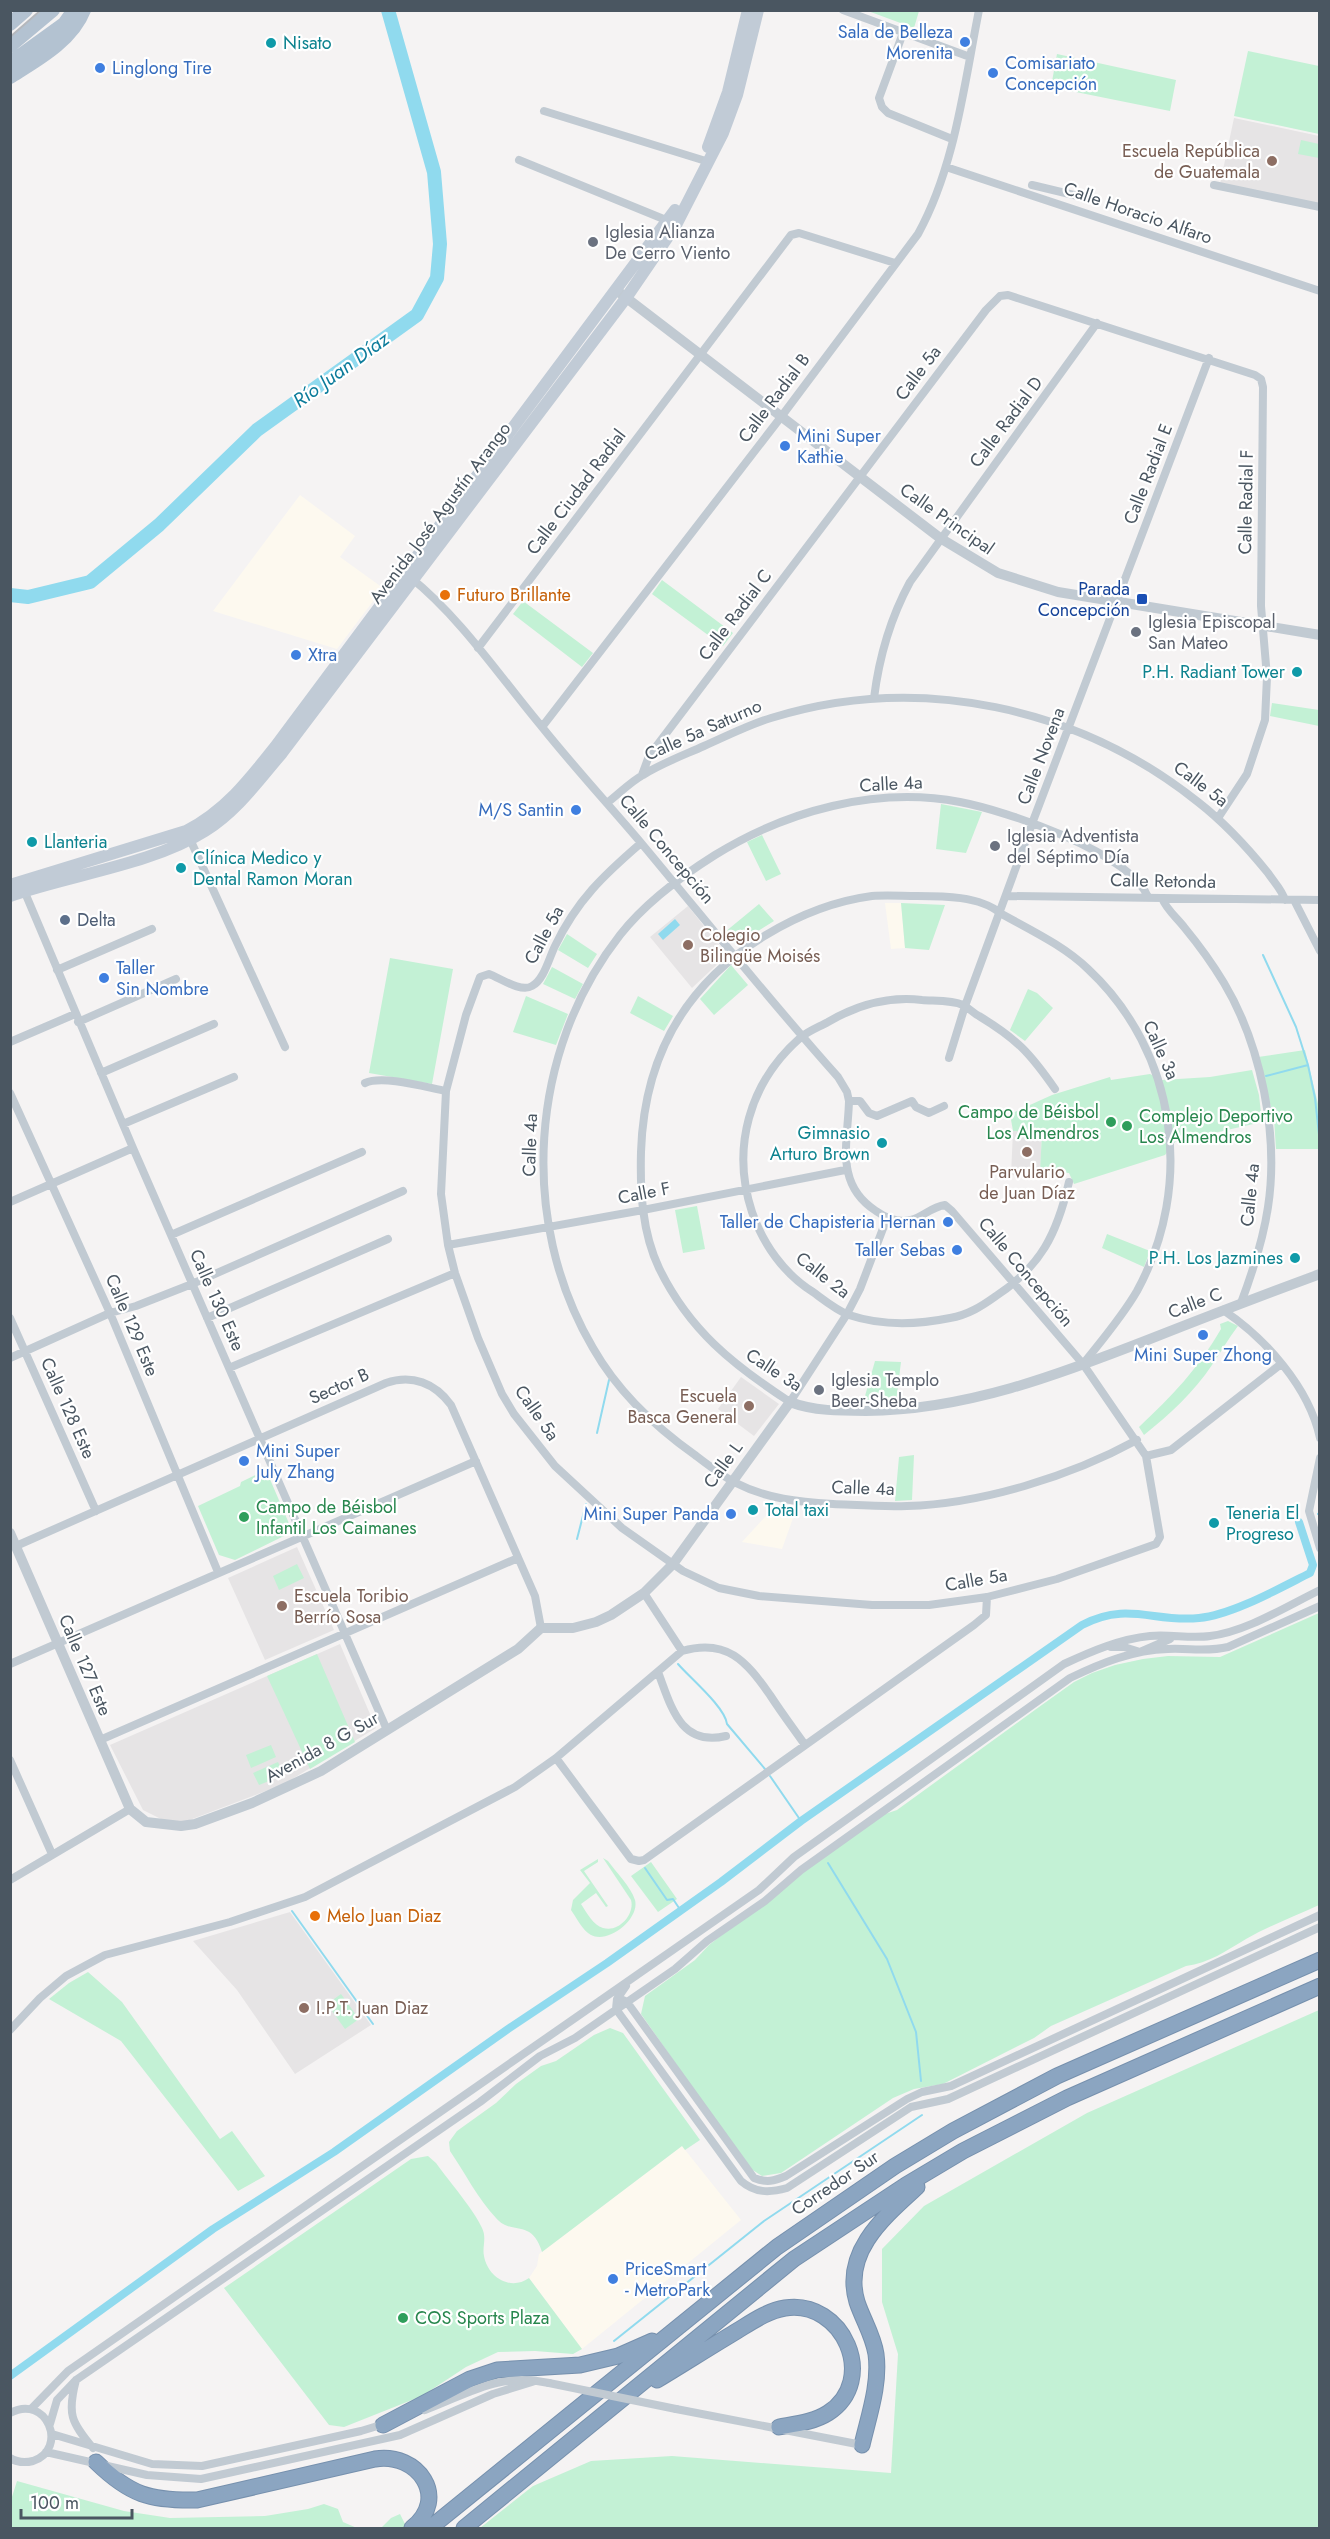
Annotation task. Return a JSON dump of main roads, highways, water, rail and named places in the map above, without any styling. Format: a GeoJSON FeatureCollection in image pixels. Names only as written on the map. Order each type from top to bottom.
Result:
{"type":"FeatureCollection","features":[{"type":"Feature","properties":{"kind":"highway","name":"Corredor Sur"},"geometry":{"type":"LineString","coordinates":[[430,2529],[777,2247],[848,2196],[953,2131],[1057,2076],[1320,1960]]}},
{"type":"Feature","properties":{"kind":"highway"},"geometry":{"type":"LineString","coordinates":[[464,2529],[794,2259],[946,2161],[1066,2098],[1320,1986]]}},
{"type":"Feature","properties":{"kind":"highway"},"geometry":{"type":"LineString","coordinates":[[862,2445],[875,2388],[877,2361],[873,2339],[856,2299],[856,2266],[874,2227],[946,2161]]}},
{"type":"Feature","properties":{"kind":"highway"},"geometry":{"type":"LineString","coordinates":[[606,2411],[768,2313],[785,2308],[804,2308],[824,2315],[841,2330],[850,2348],[851,2376],[842,2399],[828,2413],[813,2420],[779,2427]]}},
{"type":"Feature","properties":{"kind":"highway"},"geometry":{"type":"LineString","coordinates":[[383,2425],[470,2379],[497,2370],[565,2367],[598,2361],[641,2346],[671,2332]]}},
{"type":"Feature","properties":{"kind":"highway"},"geometry":{"type":"LineString","coordinates":[[95,2455],[114,2480],[137,2493],[170,2501],[197,2500],[375,2459],[393,2458],[415,2469],[428,2489],[429,2504],[426,2514],[412,2529]]}},
{"type":"Feature","properties":{"kind":"main road"},"geometry":{"type":"LineString","coordinates":[[10,24],[26,10]]}},
{"type":"Feature","properties":{"kind":"main road"},"geometry":{"type":"LineString","coordinates":[[10,46],[53,10]]}},
{"type":"Feature","properties":{"kind":"main road"},"geometry":{"type":"LineString","coordinates":[[10,63],[71,19],[75,10]]}},
{"type":"Feature","properties":{"kind":"main road"},"geometry":{"type":"LineString","coordinates":[[10,77],[42,56],[76,27],[84,10]]}},
{"type":"Feature","properties":{"kind":"main road","name":"Avenida José Agustín Arango"},"geometry":{"type":"LineString","coordinates":[[706,161],[729,92],[748,10]]}},
{"type":"Feature","properties":{"kind":"main road","name":"Avenida José Agustín Arango"},"geometry":{"type":"LineString","coordinates":[[10,896],[19,886],[188,835],[243,787],[409,576],[673,223],[723,133],[737,95],[758,10]]}},
{"type":"Feature","properties":{"kind":"water"},"geometry":{"type":"Polygon","coordinates":[[[675,919],[680,925],[663,940],[658,934],[675,919]]]}},
{"type":"Feature","properties":{"kind":"waterway","name":"Río Juan Díaz"},"geometry":{"type":"LineString","coordinates":[[10,595],[28,597],[90,582],[159,525],[257,430],[417,315],[437,278],[440,244],[434,172],[388,10]]}},
{"type":"Feature","properties":{"kind":"waterway"},"geometry":{"type":"LineString","coordinates":[[1263,955],[1296,1027],[1308,1065]]}},
{"type":"Feature","properties":{"kind":"waterway"},"geometry":{"type":"LineString","coordinates":[[1266,1076],[1308,1065],[1315,1098],[1320,1144]]}},
{"type":"Feature","properties":{"kind":"waterway"},"geometry":{"type":"LineString","coordinates":[[597,1433],[609,1380]]}},
{"type":"Feature","properties":{"kind":"waterway"},"geometry":{"type":"LineString","coordinates":[[577,1539],[586,1504]]}},
{"type":"Feature","properties":{"kind":"waterway"},"geometry":{"type":"LineString","coordinates":[[10,2376],[213,2229],[334,2152],[508,2029],[607,1963],[721,1882],[801,1821],[1082,1625],[1113,1614],[1141,1614],[1183,1619],[1212,1616],[1256,1600],[1310,1573],[1313,1565],[1299,1522]]}},
{"type":"Feature","properties":{"kind":"waterway"},"geometry":{"type":"LineString","coordinates":[[678,1664],[714,1701],[727,1724],[765,1769]]}},
{"type":"Feature","properties":{"kind":"waterway"},"geometry":{"type":"LineString","coordinates":[[770,1776],[801,1821]]}},
{"type":"Feature","properties":{"kind":"waterway"},"geometry":{"type":"LineString","coordinates":[[828,1863],[887,1959],[916,2032],[921,2081]]}},
{"type":"Feature","properties":{"kind":"waterway"},"geometry":{"type":"LineString","coordinates":[[645,1868],[667,1900],[673,1899],[681,1911]]}},
{"type":"Feature","properties":{"kind":"waterway"},"geometry":{"type":"LineString","coordinates":[[292,1911],[373,2024]]}},
{"type":"Feature","properties":{"kind":"waterway"},"geometry":{"type":"LineString","coordinates":[[614,2341],[764,2221],[922,2115]]}},
{"type":"Feature","properties":{"kind":"railway"},"geometry":{"type":"LineString","coordinates":[[10,37],[41,10]]}},
{"type":"Feature","properties":{"kind":"place","name":"Sala de Belleza Morenita"},"geometry":{"type":"Point","coordinates":[965,42]}},
{"type":"Feature","properties":{"kind":"place","name":"Nisato"},"geometry":{"type":"Point","coordinates":[271,43]}},
{"type":"Feature","properties":{"kind":"place","name":"Linglong Tire"},"geometry":{"type":"Point","coordinates":[100,68]}},
{"type":"Feature","properties":{"kind":"place","name":"Comisariato Concepción"},"geometry":{"type":"Point","coordinates":[993,73]}},
{"type":"Feature","properties":{"kind":"place","name":"Escuela República de Guatemala"},"geometry":{"type":"Point","coordinates":[1272,161]}},
{"type":"Feature","properties":{"kind":"place","name":"Iglesia Alianza De Cerro Viento"},"geometry":{"type":"Point","coordinates":[593,242]}},
{"type":"Feature","properties":{"kind":"place","name":"Mini Super Kathie"},"geometry":{"type":"Point","coordinates":[785,446]}},
{"type":"Feature","properties":{"kind":"place","name":"Futuro Brillante"},"geometry":{"type":"Point","coordinates":[445,595]}},
{"type":"Feature","properties":{"kind":"place","name":"Parada Concepción"},"geometry":{"type":"Point","coordinates":[1142,599]}},
{"type":"Feature","properties":{"kind":"place","name":"Iglesia Episcopal San Mateo"},"geometry":{"type":"Point","coordinates":[1136,632]}},
{"type":"Feature","properties":{"kind":"place","name":"Xtra"},"geometry":{"type":"Point","coordinates":[296,655]}},
{"type":"Feature","properties":{"kind":"place","name":"P.H. Radiant Tower"},"geometry":{"type":"Point","coordinates":[1297,672]}},
{"type":"Feature","properties":{"kind":"place","name":"M/S Santin"},"geometry":{"type":"Point","coordinates":[576,810]}},
{"type":"Feature","properties":{"kind":"place","name":"Llanteria"},"geometry":{"type":"Point","coordinates":[32,842]}},
{"type":"Feature","properties":{"kind":"place","name":"Iglesia Adventista del Séptimo Día"},"geometry":{"type":"Point","coordinates":[995,846]}},
{"type":"Feature","properties":{"kind":"place","name":"Clínica Medico y Dental Ramon Moran"},"geometry":{"type":"Point","coordinates":[181,868]}},
{"type":"Feature","properties":{"kind":"place","name":"Delta"},"geometry":{"type":"Point","coordinates":[65,920]}},
{"type":"Feature","properties":{"kind":"place","name":"Colegio Bilingüe Moisés"},"geometry":{"type":"Point","coordinates":[688,945]}},
{"type":"Feature","properties":{"kind":"place","name":"Taller Sin Nombre"},"geometry":{"type":"Point","coordinates":[104,978]}},
{"type":"Feature","properties":{"kind":"place","name":"Campo de Béisbol Los Almendros"},"geometry":{"type":"Point","coordinates":[1111,1122]}},
{"type":"Feature","properties":{"kind":"place","name":"Complejo Deportivo Los Almendros"},"geometry":{"type":"Point","coordinates":[1127,1126]}},
{"type":"Feature","properties":{"kind":"place","name":"Gimnasio Arturo Brown"},"geometry":{"type":"Point","coordinates":[882,1143]}},
{"type":"Feature","properties":{"kind":"place","name":"Parvulario de Juan Díaz"},"geometry":{"type":"Point","coordinates":[1027,1152]}},
{"type":"Feature","properties":{"kind":"place","name":"Taller de Chapisteria Hernan"},"geometry":{"type":"Point","coordinates":[948,1222]}},
{"type":"Feature","properties":{"kind":"place","name":"Taller Sebas"},"geometry":{"type":"Point","coordinates":[957,1250]}},
{"type":"Feature","properties":{"kind":"place","name":"P.H. Los Jazmines"},"geometry":{"type":"Point","coordinates":[1295,1258]}},
{"type":"Feature","properties":{"kind":"place","name":"Mini Super Zhong"},"geometry":{"type":"Point","coordinates":[1203,1335]}},
{"type":"Feature","properties":{"kind":"place","name":"Iglesia Templo Beer-Sheba"},"geometry":{"type":"Point","coordinates":[819,1390]}},
{"type":"Feature","properties":{"kind":"place","name":"Escuela Basca General"},"geometry":{"type":"Point","coordinates":[749,1406]}},
{"type":"Feature","properties":{"kind":"place","name":"Mini Super July Zhang"},"geometry":{"type":"Point","coordinates":[244,1461]}},
{"type":"Feature","properties":{"kind":"place","name":"Total taxi"},"geometry":{"type":"Point","coordinates":[753,1510]}},
{"type":"Feature","properties":{"kind":"place","name":"Mini Super Panda"},"geometry":{"type":"Point","coordinates":[731,1514]}},
{"type":"Feature","properties":{"kind":"place","name":"Campo de Béisbol Infantil Los Caimanes"},"geometry":{"type":"Point","coordinates":[244,1517]}},
{"type":"Feature","properties":{"kind":"place","name":"Teneria El Progreso"},"geometry":{"type":"Point","coordinates":[1214,1523]}},
{"type":"Feature","properties":{"kind":"place","name":"Escuela Toribio Berrío Sosa"},"geometry":{"type":"Point","coordinates":[282,1606]}},
{"type":"Feature","properties":{"kind":"place","name":"Melo Juan Diaz"},"geometry":{"type":"Point","coordinates":[315,1916]}},
{"type":"Feature","properties":{"kind":"place","name":"I.P.T. Juan Diaz"},"geometry":{"type":"Point","coordinates":[304,2008]}},
{"type":"Feature","properties":{"kind":"place","name":"PriceSmart - MetroPark"},"geometry":{"type":"Point","coordinates":[613,2279]}},
{"type":"Feature","properties":{"kind":"place","name":"COS Sports Plaza"},"geometry":{"type":"Point","coordinates":[403,2318]}}]}
